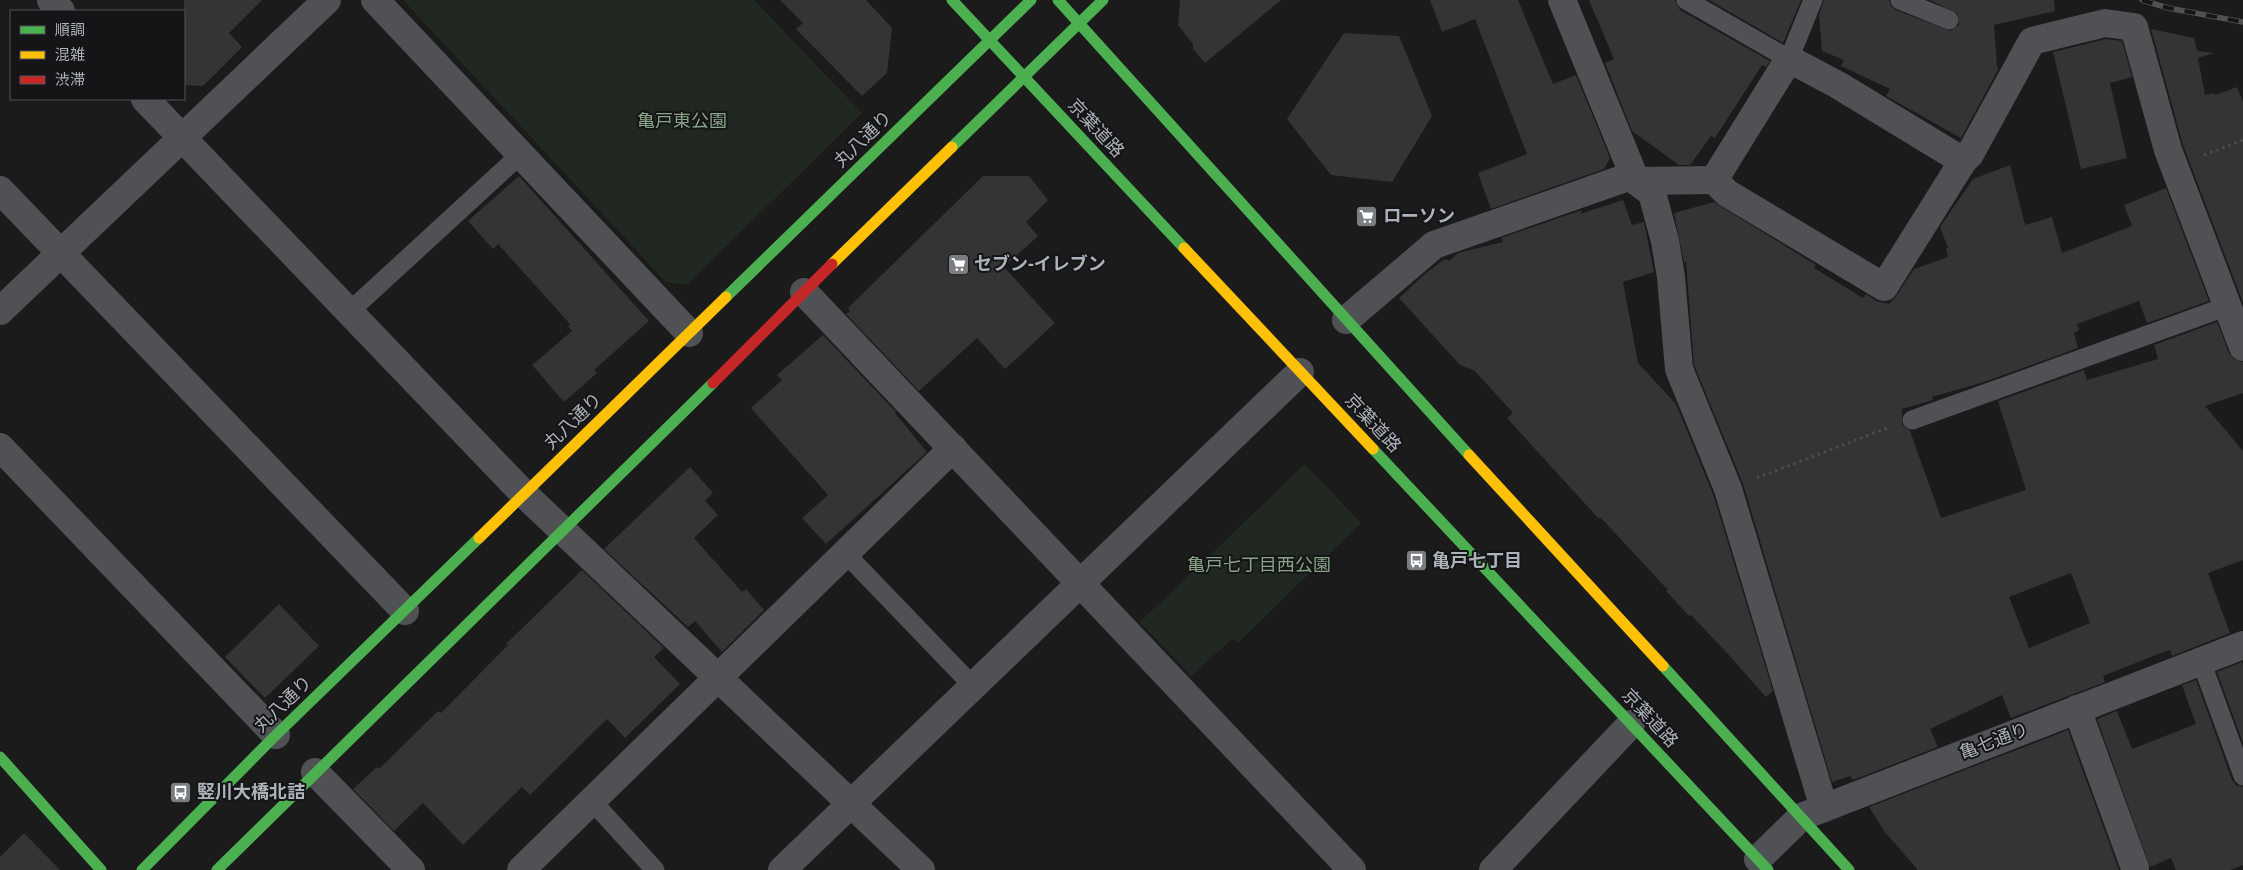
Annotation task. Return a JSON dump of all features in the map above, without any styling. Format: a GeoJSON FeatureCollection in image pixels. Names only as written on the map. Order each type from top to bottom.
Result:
{"type":"FeatureCollection","features":[{"type":"Feature","properties":{"kind":"main road","name":"京葉道路"},"geometry":{"type":"LineString","coordinates":[[952,0],[1763,865]]}},
{"type":"Feature","properties":{"kind":"main road","name":"丸八通り"},"geometry":{"type":"LineString","coordinates":[[142,870],[276,735],[1031,0]]}},
{"type":"Feature","properties":{"kind":"main road"},"geometry":{"type":"LineString","coordinates":[[1058,0],[1346,320],[1812,813],[1849,870]]}},
{"type":"Feature","properties":{"kind":"main road"},"geometry":{"type":"LineString","coordinates":[[218,870],[315,772],[563,532],[804,292],[1103,0]]}},
{"type":"Feature","properties":{"kind":"main road"},"geometry":{"type":"LineString","coordinates":[[0,757],[101,870]]}},
{"type":"Feature","properties":{"kind":"street"},"geometry":{"type":"LineString","coordinates":[[51,0],[61,10]]}},
{"type":"Feature","properties":{"kind":"street"},"geometry":{"type":"LineString","coordinates":[[0,312],[327,0]]}},
{"type":"Feature","properties":{"kind":"street"},"geometry":{"type":"LineString","coordinates":[[375,0],[689,332]]}},
{"type":"Feature","properties":{"kind":"street"},"geometry":{"type":"LineString","coordinates":[[1562,0],[1635,178],[1652,193],[1665,241],[1671,277],[1679,369],[1728,489],[1812,813]]}},
{"type":"Feature","properties":{"kind":"street"},"geometry":{"type":"LineString","coordinates":[[1346,320],[1434,245],[1635,178],[1714,180],[1728,193],[1884,287],[1962,161],[1970,154],[2032,41],[2105,23],[2134,27],[2168,150],[2243,347]]}},
{"type":"Feature","properties":{"kind":"street"},"geometry":{"type":"LineString","coordinates":[[1714,180],[1789,59],[1838,85],[1962,161]]}},
{"type":"Feature","properties":{"kind":"street"},"geometry":{"type":"LineString","coordinates":[[146,100],[524,494],[921,870]]}},
{"type":"Feature","properties":{"kind":"street"},"geometry":{"type":"LineString","coordinates":[[0,190],[405,611]]}},
{"type":"Feature","properties":{"kind":"street"},"geometry":{"type":"LineString","coordinates":[[804,292],[1352,870]]}},
{"type":"Feature","properties":{"kind":"street"},"geometry":{"type":"LineString","coordinates":[[782,870],[1300,372]]}},
{"type":"Feature","properties":{"kind":"street"},"geometry":{"type":"LineString","coordinates":[[0,447],[276,735]]}},
{"type":"Feature","properties":{"kind":"street"},"geometry":{"type":"LineString","coordinates":[[522,870],[953,448]]}},
{"type":"Feature","properties":{"kind":"street","name":"亀七通り"},"geometry":{"type":"LineString","coordinates":[[1763,865],[1812,813],[2243,645]]}},
{"type":"Feature","properties":{"kind":"street"},"geometry":{"type":"LineString","coordinates":[[2077,709],[2135,868]]}},
{"type":"Feature","properties":{"kind":"street"},"geometry":{"type":"LineString","coordinates":[[1494,870],[1631,724]]}},
{"type":"Feature","properties":{"kind":"street"},"geometry":{"type":"LineString","coordinates":[[315,772],[411,870]]}},
{"type":"Feature","properties":{"kind":"lane"},"geometry":{"type":"LineString","coordinates":[[1686,0],[1789,59],[1813,0]]}},
{"type":"Feature","properties":{"kind":"lane"},"geometry":{"type":"LineString","coordinates":[[1900,0],[1948,20]]}},
{"type":"Feature","properties":{"kind":"lane"},"geometry":{"type":"LineString","coordinates":[[349,312],[521,154]]}},
{"type":"Feature","properties":{"kind":"lane"},"geometry":{"type":"LineString","coordinates":[[1912,420],[2228,306]]}},
{"type":"Feature","properties":{"kind":"lane"},"geometry":{"type":"LineString","coordinates":[[846,553],[973,686]]}},
{"type":"Feature","properties":{"kind":"lane"},"geometry":{"type":"LineString","coordinates":[[2201,661],[2243,776]]}},
{"type":"Feature","properties":{"kind":"lane"},"geometry":{"type":"LineString","coordinates":[[592,801],[655,870]]}},
{"type":"Feature","properties":{"kind":"path"},"geometry":{"type":"LineString","coordinates":[[2174,166],[2243,140]]}},
{"type":"Feature","properties":{"kind":"path"},"geometry":{"type":"LineString","coordinates":[[1728,489],[1912,420]]}},
{"type":"Feature","properties":{"kind":"green space","name":"亀戸東公園"},"geometry":{"type":"Polygon","coordinates":[[[403,0],[754,0],[862,113],[687,285],[666,282],[403,0]]]}},
{"type":"Feature","properties":{"kind":"green space","name":"亀戸七丁目西公園"},"geometry":{"type":"Polygon","coordinates":[[[1305,464],[1361,523],[1238,643],[1232,639],[1191,676],[1140,622],[1305,464]]]}},
{"type":"Feature","properties":{"kind":"building"},"geometry":{"type":"Polygon","coordinates":[[[184,0],[262,0],[229,33],[242,47],[203,86],[185,85],[184,0]]]}},
{"type":"Feature","properties":{"kind":"building"},"geometry":{"type":"Polygon","coordinates":[[[780,0],[866,0],[892,28],[887,73],[862,96],[796,29],[803,23],[780,0]]]}},
{"type":"Feature","properties":{"kind":"building"},"geometry":{"type":"Polygon","coordinates":[[[1180,0],[1281,0],[1205,63],[1193,49],[1193,44],[1178,25],[1180,0]]]}},
{"type":"Feature","properties":{"kind":"building"},"geometry":{"type":"Polygon","coordinates":[[[1430,0],[1518,0],[1553,84],[1576,75],[1610,158],[1604,169],[1491,209],[1478,173],[1527,154],[1475,19],[1442,32],[1430,0]]]}},
{"type":"Feature","properties":{"kind":"building"},"geometry":{"type":"Polygon","coordinates":[[[1589,0],[1675,0],[1680,10],[1770,61],[1766,67],[1762,65],[1715,138],[1711,136],[1690,165],[1679,165],[1632,131],[1605,63],[1614,59],[1589,0]]]}},
{"type":"Feature","properties":{"kind":"building"},"geometry":{"type":"Polygon","coordinates":[[[1709,0],[1801,0],[1783,43],[1709,0]]]}},
{"type":"Feature","properties":{"kind":"building"},"geometry":{"type":"Polygon","coordinates":[[[1824,0],[1889,0],[1891,6],[1896,10],[1950,31],[1959,25],[1958,14],[1930,0],[2054,0],[2055,11],[1994,25],[1997,67],[1999,68],[1961,138],[1886,96],[1890,89],[1841,66],[1844,60],[1822,51],[1819,15],[1824,0]]]}},
{"type":"Feature","properties":{"kind":"building"},"geometry":{"type":"Polygon","coordinates":[[[2151,29],[2194,38],[2197,51],[2214,53],[2198,58],[2205,95],[2214,93],[2215,95],[2237,87],[2243,102],[2243,303],[2183,145],[2151,29]]]}},
{"type":"Feature","properties":{"kind":"building"},"geometry":{"type":"Polygon","coordinates":[[[1344,33],[1399,36],[1432,116],[1392,182],[1331,175],[1287,119],[1344,33]]]}},
{"type":"Feature","properties":{"kind":"building"},"geometry":{"type":"Polygon","coordinates":[[[2106,39],[2122,41],[2132,77],[2110,83],[2127,158],[2081,169],[2053,52],[2106,39]]]}},
{"type":"Feature","properties":{"kind":"building"},"geometry":{"type":"Polygon","coordinates":[[[2010,165],[2025,225],[2052,217],[2062,253],[2132,226],[2124,205],[2166,188],[2209,301],[2147,323],[2139,301],[2077,324],[2079,330],[2074,333],[2078,348],[1984,382],[1932,397],[1933,400],[1902,409],[1902,424],[1910,431],[1941,518],[2026,490],[1998,401],[2084,370],[2087,380],[2158,359],[2154,345],[2217,322],[2229,353],[2234,359],[2243,362],[2243,393],[2205,406],[2243,451],[2243,560],[2208,573],[2230,633],[2172,656],[2170,650],[2156,655],[2103,676],[2105,682],[2011,718],[2002,695],[1930,729],[1938,747],[1853,780],[1850,776],[1832,782],[1743,484],[1694,365],[1686,262],[1684,262],[1674,213],[1714,202],[1816,265],[1814,268],[1863,298],[1866,294],[1876,301],[1889,304],[1914,269],[1948,257],[1946,249],[1948,248],[1940,227],[1973,179],[2010,165]],[[2071,573],[2009,597],[2029,648],[2090,623],[2071,573]]]}},
{"type":"Feature","properties":{"kind":"building"},"geometry":{"type":"Polygon","coordinates":[[[519,176],[649,321],[594,370],[597,373],[564,402],[532,365],[572,331],[568,326],[570,324],[498,244],[493,249],[468,221],[519,176]]]}},
{"type":"Feature","properties":{"kind":"building"},"geometry":{"type":"Polygon","coordinates":[[[983,176],[1029,176],[1048,200],[1026,222],[1038,236],[1004,267],[1055,323],[1005,369],[977,338],[919,391],[846,314],[850,311],[848,308],[983,176]]]}},
{"type":"Feature","properties":{"kind":"building"},"geometry":{"type":"Polygon","coordinates":[[[1623,200],[1632,225],[1644,222],[1654,272],[1623,282],[1638,363],[1676,404],[1713,494],[1773,691],[1766,697],[1507,418],[1513,413],[1475,371],[1460,365],[1399,298],[1426,273],[1445,259],[1449,261],[1458,253],[1503,242],[1501,238],[1582,210],[1580,214],[1623,200]]]}},
{"type":"Feature","properties":{"kind":"building"},"geometry":{"type":"Polygon","coordinates":[[[823,335],[896,412],[927,452],[826,544],[802,518],[828,495],[751,408],[782,380],[777,375],[823,335]]]}},
{"type":"Feature","properties":{"kind":"building"},"geometry":{"type":"Polygon","coordinates":[[[690,467],[713,493],[705,501],[718,515],[694,538],[742,592],[746,589],[764,610],[722,652],[695,621],[688,627],[604,549],[690,467]]]}},
{"type":"Feature","properties":{"kind":"building"},"geometry":{"type":"Polygon","coordinates":[[[582,570],[664,648],[654,657],[680,684],[625,738],[607,719],[530,795],[522,787],[463,845],[423,803],[394,831],[353,789],[377,767],[379,769],[438,711],[441,713],[508,645],[506,644],[582,570]]]}},
{"type":"Feature","properties":{"kind":"building"},"geometry":{"type":"Polygon","coordinates":[[[279,604],[319,646],[265,698],[225,657],[279,604]]]}},
{"type":"Feature","properties":{"kind":"building"},"geometry":{"type":"Polygon","coordinates":[[[2242,662],[2243,666],[2243,743],[2217,672],[2242,662]]]}},
{"type":"Feature","properties":{"kind":"building"},"geometry":{"type":"Polygon","coordinates":[[[2196,680],[2232,780],[2236,785],[2243,787],[2243,865],[2230,870],[2176,870],[2171,858],[2150,867],[2097,719],[2117,711],[2132,749],[2196,724],[2182,685],[2196,680]]]}},
{"type":"Feature","properties":{"kind":"building"},"geometry":{"type":"Polygon","coordinates":[[[2068,730],[2119,870],[1918,870],[1884,831],[1869,807],[2068,730]]]}},
{"type":"Feature","properties":{"kind":"building"},"geometry":{"type":"Polygon","coordinates":[[[24,833],[60,870],[0,870],[0,857],[24,833]]]}},
{"type":"Feature","properties":{"kind":"railway"},"geometry":{"type":"LineString","coordinates":[[2142,0],[2168,8],[2243,22]]}},
{"type":"Feature","properties":{"kind":"traffic: fast"},"geometry":{"type":"LineString","coordinates":[[952,0],[1184,248]]}},
{"type":"Feature","properties":{"kind":"traffic: fast"},"geometry":{"type":"LineString","coordinates":[[726,297],[1031,0]]}},
{"type":"Feature","properties":{"kind":"traffic: fast"},"geometry":{"type":"LineString","coordinates":[[1058,0],[1469,455]]}},
{"type":"Feature","properties":{"kind":"traffic: fast"},"geometry":{"type":"LineString","coordinates":[[952,147],[1103,0]]}},
{"type":"Feature","properties":{"kind":"traffic: fast"},"geometry":{"type":"LineString","coordinates":[[217,870],[713,383]]}},
{"type":"Feature","properties":{"kind":"traffic: fast"},"geometry":{"type":"LineString","coordinates":[[1373,449],[1768,870]]}},
{"type":"Feature","properties":{"kind":"traffic: fast"},"geometry":{"type":"LineString","coordinates":[[142,870],[276,735],[479,538]]}},
{"type":"Feature","properties":{"kind":"traffic: fast"},"geometry":{"type":"LineString","coordinates":[[1663,666],[1849,870]]}},
{"type":"Feature","properties":{"kind":"traffic: fast"},"geometry":{"type":"LineString","coordinates":[[0,757],[101,870]]}},
{"type":"Feature","properties":{"kind":"traffic: slow"},"geometry":{"type":"LineString","coordinates":[[832,264],[952,147]]}},
{"type":"Feature","properties":{"kind":"traffic: slow"},"geometry":{"type":"LineString","coordinates":[[1184,248],[1373,449]]}},
{"type":"Feature","properties":{"kind":"traffic: slow"},"geometry":{"type":"LineString","coordinates":[[479,538],[726,297]]}},
{"type":"Feature","properties":{"kind":"traffic: slow"},"geometry":{"type":"LineString","coordinates":[[1469,455],[1663,666]]}},
{"type":"Feature","properties":{"kind":"traffic: jam"},"geometry":{"type":"LineString","coordinates":[[713,383],[832,264]]}},
{"type":"Feature","properties":{"kind":"place","name":"ローソン"},"geometry":{"type":"Point","coordinates":[1367,216]}},
{"type":"Feature","properties":{"kind":"place","name":"セブン-イレブン"},"geometry":{"type":"Point","coordinates":[958,264]}},
{"type":"Feature","properties":{"kind":"place","name":"亀戸七丁目"},"geometry":{"type":"Point","coordinates":[1416,561]}},
{"type":"Feature","properties":{"kind":"place","name":"竪川大橋北詰"},"geometry":{"type":"Point","coordinates":[181,792]}}]}
